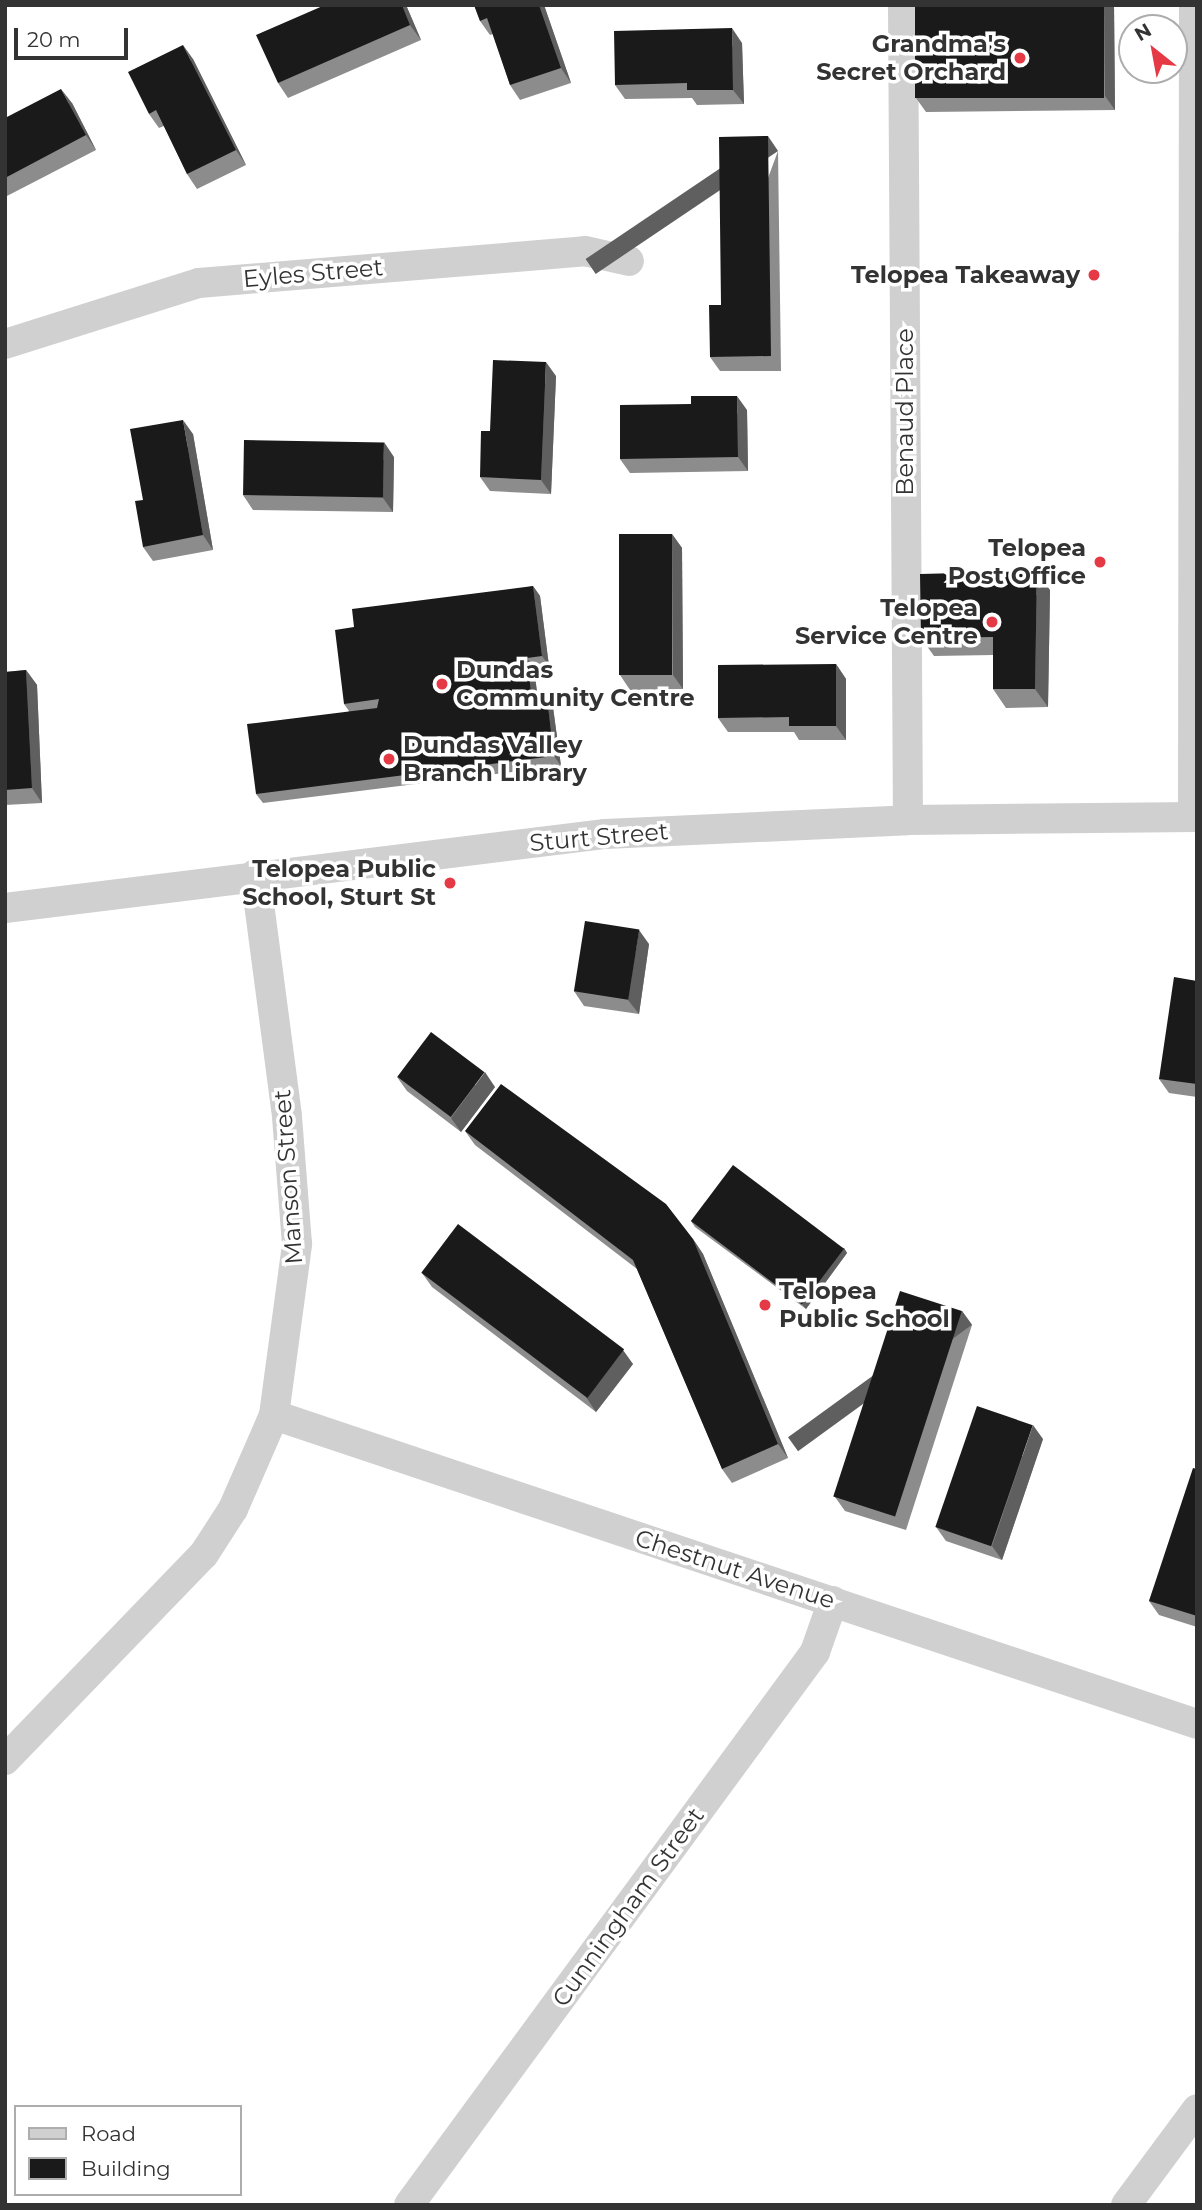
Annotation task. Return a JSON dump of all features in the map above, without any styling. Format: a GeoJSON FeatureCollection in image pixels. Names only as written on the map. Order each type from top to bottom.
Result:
{"type":"FeatureCollection","features":[{"type":"Feature","properties":{"kind":"street","name":"Benaud Place"},"geometry":{"type":"LineString","coordinates":[[903,5],[908,820]]}},
{"type":"Feature","properties":{"kind":"street"},"geometry":{"type":"LineString","coordinates":[[1194,5],[1195,817]]}},
{"type":"Feature","properties":{"kind":"street","name":"Eyles Street"},"geometry":{"type":"LineString","coordinates":[[5,344],[199,283],[585,251],[629,261]]}},
{"type":"Feature","properties":{"kind":"street","name":"Sturt Street"},"geometry":{"type":"LineString","coordinates":[[5,908],[255,874],[605,834],[908,820],[1195,817]]}},
{"type":"Feature","properties":{"kind":"street","name":"Manson Street"},"geometry":{"type":"LineString","coordinates":[[5,1760],[204,1554],[233,1509],[274,1415],[297,1244],[287,1116],[255,874]]}},
{"type":"Feature","properties":{"kind":"street","name":"Chestnut Avenue"},"geometry":{"type":"LineString","coordinates":[[274,1415],[1197,1724]]}},
{"type":"Feature","properties":{"kind":"street","name":"Cunningham Street"},"geometry":{"type":"LineString","coordinates":[[409,2205],[815,1652],[833,1601]]}},
{"type":"Feature","properties":{"kind":"street"},"geometry":{"type":"LineString","coordinates":[[1126,2205],[1197,2109]]}},
{"type":"Feature","properties":{"kind":"building"},"geometry":{"type":"Polygon","coordinates":[[[325,5],[402,5],[410,25],[278,83],[256,35],[325,5]]]}},
{"type":"Feature","properties":{"kind":"building"},"geometry":{"type":"Polygon","coordinates":[[[474,5],[539,5],[561,68],[510,85],[487,18],[480,21],[474,5]]]}},
{"type":"Feature","properties":{"kind":"building","name":"Grandma's Secret Orchard"},"geometry":{"type":"Polygon","coordinates":[[[915,5],[1104,5],[1104,98],[915,98],[915,5]]]}},
{"type":"Feature","properties":{"kind":"building"},"geometry":{"type":"Polygon","coordinates":[[[732,28],[733,90],[687,90],[687,83],[615,85],[614,31],[732,28]]]}},
{"type":"Feature","properties":{"kind":"building"},"geometry":{"type":"Polygon","coordinates":[[[183,45],[236,150],[187,174],[156,110],[149,114],[128,72],[183,45]]]}},
{"type":"Feature","properties":{"kind":"building"},"geometry":{"type":"Polygon","coordinates":[[[61,89],[86,135],[5,178],[5,118],[61,89]]]}},
{"type":"Feature","properties":{"kind":"building"},"geometry":{"type":"Polygon","coordinates":[[[768,136],[771,356],[710,357],[709,305],[721,305],[719,137],[768,136]]]}},
{"type":"Feature","properties":{"kind":"building"},"geometry":{"type":"Polygon","coordinates":[[[493,360],[546,362],[541,480],[480,477],[481,431],[490,431],[493,360]]]}},
{"type":"Feature","properties":{"kind":"building"},"geometry":{"type":"Polygon","coordinates":[[[691,396],[737,396],[738,457],[620,459],[620,405],[691,404],[691,396]]]}},
{"type":"Feature","properties":{"kind":"building"},"geometry":{"type":"Polygon","coordinates":[[[183,420],[203,535],[143,547],[135,501],[143,500],[130,429],[183,420]]]}},
{"type":"Feature","properties":{"kind":"building"},"geometry":{"type":"Polygon","coordinates":[[[244,440],[384,442],[383,497],[243,495],[244,440]]]}},
{"type":"Feature","properties":{"kind":"building"},"geometry":{"type":"Polygon","coordinates":[[[619,534],[672,534],[672,675],[619,675],[619,534]]]}},
{"type":"Feature","properties":{"kind":"building","name":"Telopea Service Centre"},"geometry":{"type":"Polygon","coordinates":[[[1037,571],[1035,689],[993,689],[993,637],[921,638],[920,574],[1037,571]]]}},
{"type":"Feature","properties":{"kind":"building","name":"Dundas Community Centre"},"geometry":{"type":"Polygon","coordinates":[[[533,586],[542,656],[527,658],[531,692],[546,690],[554,756],[256,794],[247,724],[377,708],[379,699],[344,704],[335,630],[354,627],[352,609],[533,586]]]}},
{"type":"Feature","properties":{"kind":"building"},"geometry":{"type":"Polygon","coordinates":[[[836,664],[836,726],[789,726],[789,717],[718,718],[718,665],[836,664]]]}},
{"type":"Feature","properties":{"kind":"building"},"geometry":{"type":"Polygon","coordinates":[[[26,670],[32,788],[5,790],[5,672],[26,670]]]}},
{"type":"Feature","properties":{"kind":"building"},"geometry":{"type":"Polygon","coordinates":[[[585,921],[639,930],[628,1000],[574,991],[585,921]]]}},
{"type":"Feature","properties":{"kind":"building"},"geometry":{"type":"Polygon","coordinates":[[[1174,977],[1197,981],[1197,1084],[1159,1079],[1174,977]]]}},
{"type":"Feature","properties":{"kind":"building"},"geometry":{"type":"Polygon","coordinates":[[[431,1032],[485,1072],[451,1117],[397,1077],[431,1032]]]}},
{"type":"Feature","properties":{"kind":"building"},"geometry":{"type":"Polygon","coordinates":[[[501,1084],[666,1204],[693,1239],[778,1444],[722,1469],[633,1260],[465,1131],[501,1084]]]}},
{"type":"Feature","properties":{"kind":"building"},"geometry":{"type":"Polygon","coordinates":[[[733,1165],[844,1249],[802,1305],[691,1221],[733,1165]]]}},
{"type":"Feature","properties":{"kind":"building"},"geometry":{"type":"Polygon","coordinates":[[[458,1224],[624,1349],[587,1398],[421,1273],[458,1224]]]}},
{"type":"Feature","properties":{"kind":"building"},"geometry":{"type":"Polygon","coordinates":[[[900,1291],[962,1311],[895,1517],[833,1496],[900,1291]]]}},
{"type":"Feature","properties":{"kind":"building"},"geometry":{"type":"Polygon","coordinates":[[[977,1406],[1033,1425],[991,1546],[935,1527],[977,1406]]]}},
{"type":"Feature","properties":{"kind":"building"},"geometry":{"type":"Polygon","coordinates":[[[1193,1468],[1197,1469],[1197,1616],[1149,1601],[1193,1468]]]}},
{"type":"Feature","properties":{"kind":"place","name":"Grandma's Secret Orchard"},"geometry":{"type":"Point","coordinates":[1020,58]}},
{"type":"Feature","properties":{"kind":"place","name":"Telopea Takeaway"},"geometry":{"type":"Point","coordinates":[1094,275]}},
{"type":"Feature","properties":{"kind":"place","name":"Telopea Post Office"},"geometry":{"type":"Point","coordinates":[1100,562]}},
{"type":"Feature","properties":{"kind":"place","name":"Telopea Service Centre"},"geometry":{"type":"Point","coordinates":[992,622]}},
{"type":"Feature","properties":{"kind":"place","name":"Dundas Community Centre"},"geometry":{"type":"Point","coordinates":[442,684]}},
{"type":"Feature","properties":{"kind":"place","name":"Dundas Valley Branch Library"},"geometry":{"type":"Point","coordinates":[389,759]}},
{"type":"Feature","properties":{"kind":"place","name":"Telopea Public School, Sturt St"},"geometry":{"type":"Point","coordinates":[450,883]}},
{"type":"Feature","properties":{"kind":"place","name":"Telopea Public School"},"geometry":{"type":"Point","coordinates":[765,1305]}}]}
